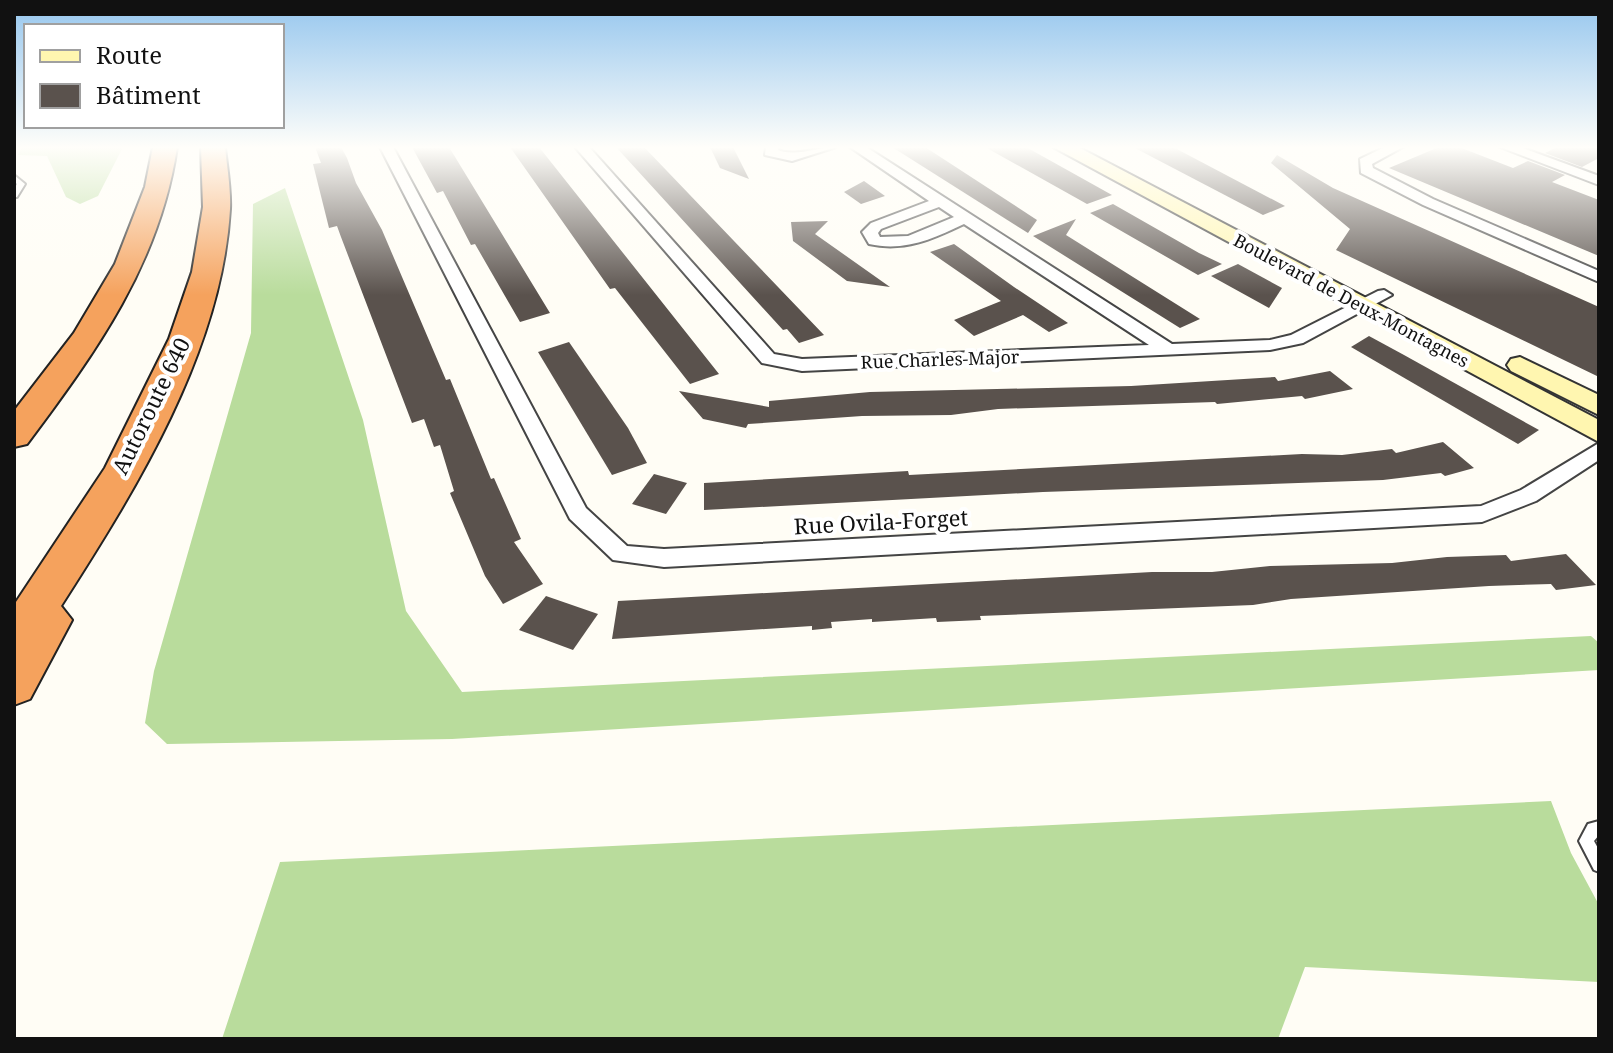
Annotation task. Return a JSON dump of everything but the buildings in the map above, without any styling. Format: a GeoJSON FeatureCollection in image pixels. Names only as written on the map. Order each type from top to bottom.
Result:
{"type":"FeatureCollection","features":[{"type":"Feature","properties":{"kind":"highway"},"geometry":{"type":"LineString","coordinates":[[14,435],[68,363],[121,279],[145,226],[154,196]]}},
{"type":"Feature","properties":{"kind":"highway","name":"Autoroute 640"},"geometry":{"type":"LineString","coordinates":[[14,640],[117,478],[178,354],[201,288],[216,196]]}},
{"type":"Feature","properties":{"kind":"highway"},"geometry":{"type":"LineString","coordinates":[[14,685],[71,580],[117,478]]}},
{"type":"Feature","properties":{"kind":"street","name":"Rue Ovila-Forget"},"geometry":{"type":"LineString","coordinates":[[412,196],[578,513],[621,554],[664,558],[1482,514],[1509,506],[1547,487],[1599,450]]}},
{"type":"Feature","properties":{"kind":"street","name":"Rue Charles-Major"},"geometry":{"type":"LineString","coordinates":[[624,196],[768,359],[802,365],[1270,345],[1297,339],[1373,301]]}},
{"type":"Feature","properties":{"kind":"street"},"geometry":{"type":"LineString","coordinates":[[931,196],[1171,351]]}},
{"type":"Feature","properties":{"kind":"street","name":"Boulevard de Deux-Montagnes"},"geometry":{"type":"LineString","coordinates":[[1163,196],[1373,301],[1599,406]]}},
{"type":"Feature","properties":{"kind":"street","name":"Boulevard de Deux-Montagnes"},"geometry":{"type":"LineString","coordinates":[[1184,196],[1599,432]]}},
{"type":"Feature","properties":{"kind":"street"},"geometry":{"type":"LineString","coordinates":[[1417,196],[1599,277]]}},
{"type":"Feature","properties":{"kind":"street"},"geometry":{"type":"LineString","coordinates":[[940,202],[876,226],[870,232],[874,241],[887,244],[911,242],[965,218]]}},
{"type":"Feature","properties":{"kind":"lane"},"geometry":{"type":"LineString","coordinates":[[1599,828],[1593,829],[1586,841],[1599,865]]}},
{"type":"Feature","properties":{"kind":"green space"},"geometry":{"type":"Polygon","coordinates":[[[66,196],[98,196],[80,204],[66,196]]]}},
{"type":"Feature","properties":{"kind":"green space"},"geometry":{"type":"Polygon","coordinates":[[[269,196],[288,196],[363,420],[406,611],[462,692],[1591,636],[1599,643],[1599,670],[452,739],[167,744],[145,723],[154,671],[251,333],[253,204],[269,196]]]}},
{"type":"Feature","properties":{"kind":"green space"},"geometry":{"type":"Polygon","coordinates":[[[1551,801],[1571,853],[1599,905],[1599,982],[1305,967],[1278,1039],[222,1039],[280,862],[1551,801]]]}}]}
